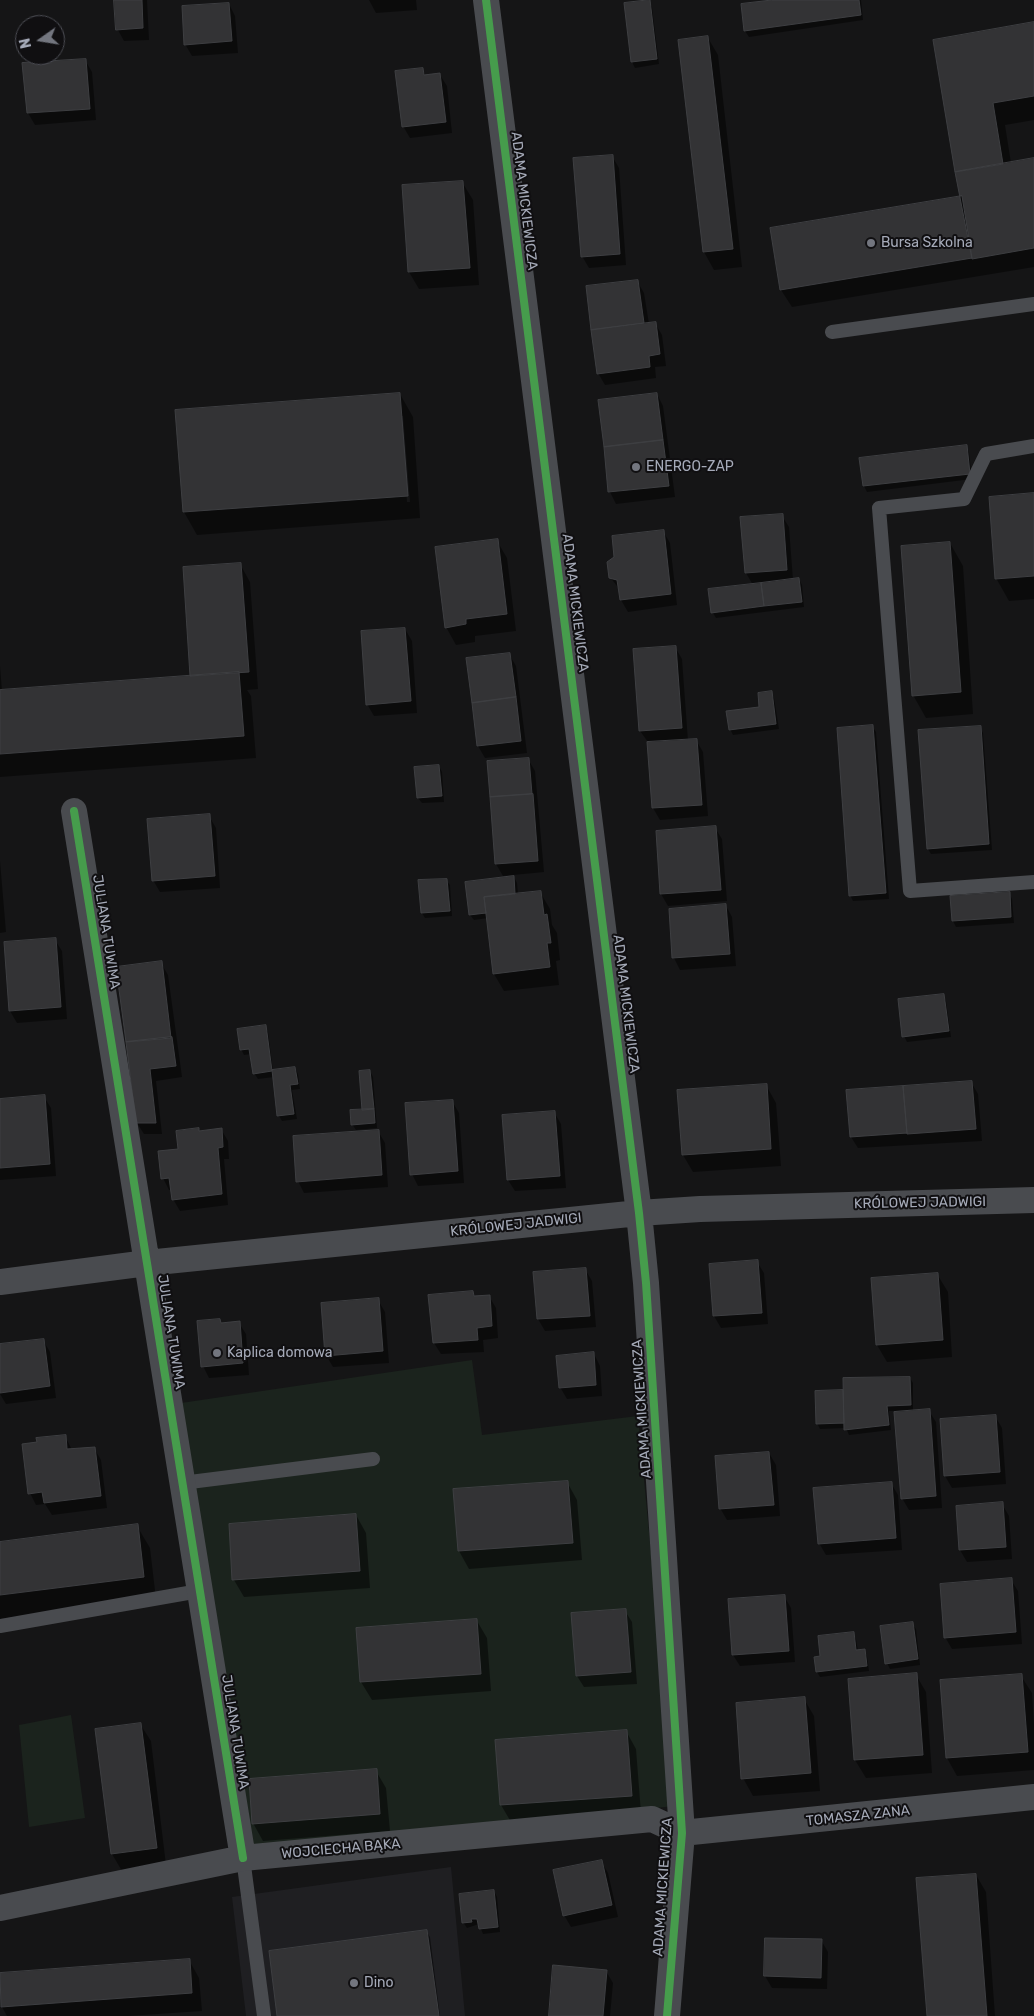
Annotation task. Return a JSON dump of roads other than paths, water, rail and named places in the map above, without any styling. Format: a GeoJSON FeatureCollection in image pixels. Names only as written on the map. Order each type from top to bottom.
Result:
{"type":"FeatureCollection","features":[{"type":"Feature","properties":{"kind":"street","name":"ADAMA MICKIEWICZA"},"geometry":{"type":"LineString","coordinates":[[486,0],[639,1213],[646,1284],[682,1833],[667,2016]]}},
{"type":"Feature","properties":{"kind":"street","name":"JULIANA TUWIMA"},"geometry":{"type":"LineString","coordinates":[[74,811],[243,1858]]}},
{"type":"Feature","properties":{"kind":"street","name":"KRÓLOWEJ JADWIGI"},"geometry":{"type":"LineString","coordinates":[[0,1282],[147,1263],[639,1213],[700,1209],[1034,1200]]}},
{"type":"Feature","properties":{"kind":"street","name":"TOMASZA ZANA"},"geometry":{"type":"LineString","coordinates":[[682,1833],[1034,1797]]}},
{"type":"Feature","properties":{"kind":"street","name":"WOJCIECHA BĄKA"},"geometry":{"type":"LineString","coordinates":[[0,1908],[243,1858],[652,1819],[682,1833]]}},
{"type":"Feature","properties":{"kind":"lane"},"geometry":{"type":"LineString","coordinates":[[832,332],[1034,304]]}},
{"type":"Feature","properties":{"kind":"lane"},"geometry":{"type":"LineString","coordinates":[[1034,446],[986,454],[964,499],[879,508],[910,891],[1034,882]]}},
{"type":"Feature","properties":{"kind":"lane"},"geometry":{"type":"LineString","coordinates":[[182,1483],[373,1459]]}},
{"type":"Feature","properties":{"kind":"lane"},"geometry":{"type":"LineString","coordinates":[[0,1626],[199,1591]]}},
{"type":"Feature","properties":{"kind":"lane"},"geometry":{"type":"LineString","coordinates":[[243,1858],[264,2016]]}},
{"type":"Feature","properties":{"kind":"place","name":"Bursa Szkolna"},"geometry":{"type":"Point","coordinates":[871,243]}},
{"type":"Feature","properties":{"kind":"place","name":"ENERGO-ZAP"},"geometry":{"type":"Point","coordinates":[636,467]}},
{"type":"Feature","properties":{"kind":"place","name":"Kaplica domowa"},"geometry":{"type":"Point","coordinates":[217,1353]}},
{"type":"Feature","properties":{"kind":"place","name":"Dino"},"geometry":{"type":"Point","coordinates":[354,1983]}}]}
